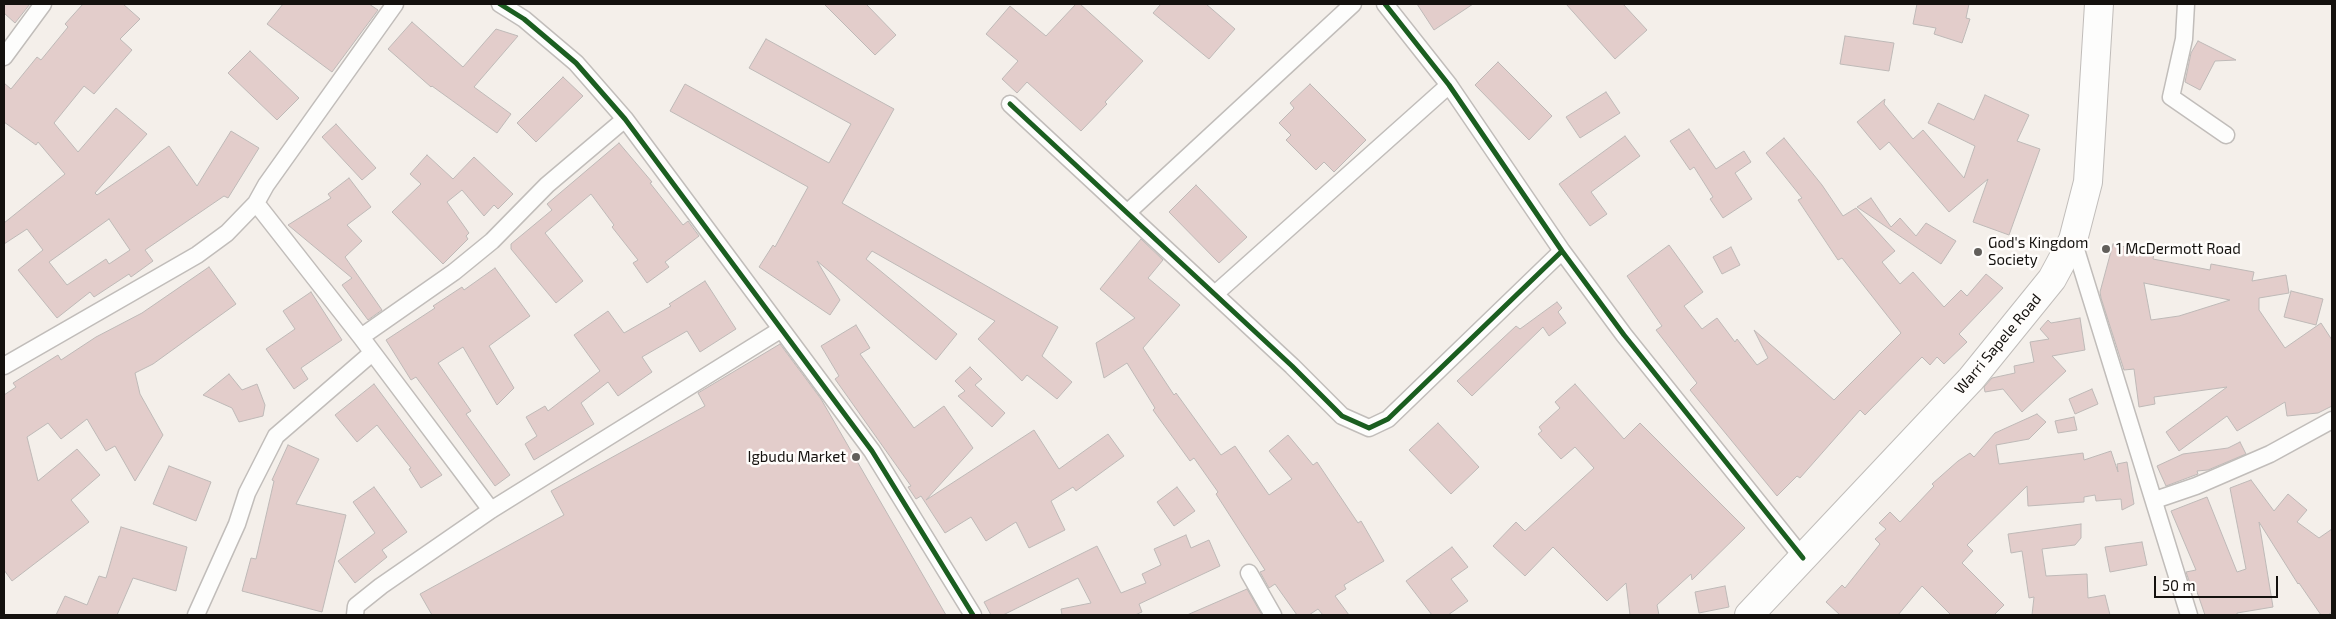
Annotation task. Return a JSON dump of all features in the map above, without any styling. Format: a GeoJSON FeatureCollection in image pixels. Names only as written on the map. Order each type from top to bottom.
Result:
{"type":"FeatureCollection","features":[{"type":"Feature","properties":{"kind":"highway","name":"Warri Sapele Road"},"geometry":{"type":"LineString","coordinates":[[1749,615],[1971,379],[2052,279],[2073,240],[2088,182],[2099,4]]}},
{"type":"Feature","properties":{"kind":"street"},"geometry":{"type":"LineString","coordinates":[[4,57],[43,4]]}},
{"type":"Feature","properties":{"kind":"street"},"geometry":{"type":"LineString","coordinates":[[4,364],[198,255],[226,233],[256,203],[266,185],[395,4]]}},
{"type":"Feature","properties":{"kind":"street"},"geometry":{"type":"LineString","coordinates":[[500,4],[524,19],[576,63],[625,119],[780,330],[872,451],[973,615]]}},
{"type":"Feature","properties":{"kind":"street"},"geometry":{"type":"LineString","coordinates":[[1127,213],[1353,4]]}},
{"type":"Feature","properties":{"kind":"street"},"geometry":{"type":"LineString","coordinates":[[1385,4],[1449,85],[1562,251],[1624,335],[1803,558]]}},
{"type":"Feature","properties":{"kind":"street"},"geometry":{"type":"LineString","coordinates":[[2186,4],[2184,39],[2172,97],[2226,135]]}},
{"type":"Feature","properties":{"kind":"street"},"geometry":{"type":"LineString","coordinates":[[1215,294],[1449,85]]}},
{"type":"Feature","properties":{"kind":"street"},"geometry":{"type":"LineString","coordinates":[[1010,104],[1292,366],[1342,416],[1369,428],[1388,419],[1562,251]]}},
{"type":"Feature","properties":{"kind":"street"},"geometry":{"type":"LineString","coordinates":[[361,337],[454,272],[492,241],[548,185],[625,119]]}},
{"type":"Feature","properties":{"kind":"street"},"geometry":{"type":"LineString","coordinates":[[256,203],[361,337],[491,510]]}},
{"type":"Feature","properties":{"kind":"street"},"geometry":{"type":"LineString","coordinates":[[2073,240],[2155,500],[2189,615]]}},
{"type":"Feature","properties":{"kind":"street"},"geometry":{"type":"LineString","coordinates":[[355,615],[356,606],[491,510],[780,330]]}},
{"type":"Feature","properties":{"kind":"street"},"geometry":{"type":"LineString","coordinates":[[196,615],[237,524],[247,493],[276,436],[372,353]]}},
{"type":"Feature","properties":{"kind":"street"},"geometry":{"type":"LineString","coordinates":[[2155,500],[2196,486],[2270,454],[2332,420]]}},
{"type":"Feature","properties":{"kind":"street"},"geometry":{"type":"LineString","coordinates":[[1249,573],[1273,615]]}},
{"type":"Feature","properties":{"kind":"building"},"geometry":{"type":"Polygon","coordinates":[[[4,4],[30,4],[15,23],[4,13],[4,4]]]}},
{"type":"Feature","properties":{"kind":"building"},"geometry":{"type":"Polygon","coordinates":[[[83,4],[123,4],[140,19],[120,39],[132,50],[94,94],[84,86],[54,123],[78,152],[116,108],[147,134],[95,193],[97,195],[169,146],[197,186],[231,131],[259,148],[228,198],[224,196],[145,250],[153,261],[131,277],[129,274],[94,297],[90,292],[57,318],[18,270],[43,250],[27,229],[4,244],[4,223],[65,174],[38,142],[36,145],[4,122],[4,83],[11,89],[37,57],[41,60],[68,27],[65,24],[83,4]],[[109,219],[49,262],[67,285],[106,259],[109,264],[130,250],[109,219]]]}},
{"type":"Feature","properties":{"kind":"building"},"geometry":{"type":"Polygon","coordinates":[[[283,4],[369,4],[378,10],[332,72],[267,24],[283,4]]]}},
{"type":"Feature","properties":{"kind":"building"},"geometry":{"type":"Polygon","coordinates":[[[824,4],[866,4],[896,35],[875,55],[824,4]]]}},
{"type":"Feature","properties":{"kind":"building"},"geometry":{"type":"Polygon","coordinates":[[[1076,4],[1080,4],[1143,61],[1105,102],[1107,104],[1081,131],[1027,82],[1017,93],[1002,79],[1018,61],[986,34],[1010,6],[1046,36],[1076,4]]]}},
{"type":"Feature","properties":{"kind":"building"},"geometry":{"type":"Polygon","coordinates":[[[1161,4],[1206,4],[1235,29],[1209,59],[1153,13],[1161,4]]]}},
{"type":"Feature","properties":{"kind":"building"},"geometry":{"type":"Polygon","coordinates":[[[1417,4],[1473,4],[1434,30],[1417,4]]]}},
{"type":"Feature","properties":{"kind":"building"},"geometry":{"type":"Polygon","coordinates":[[[1566,4],[1623,4],[1647,30],[1615,59],[1566,4]]]}},
{"type":"Feature","properties":{"kind":"building"},"geometry":{"type":"Polygon","coordinates":[[[1917,4],[1969,4],[1966,18],[1970,19],[1962,43],[1934,34],[1936,28],[1913,24],[1917,4]]]}},
{"type":"Feature","properties":{"kind":"building"},"geometry":{"type":"Polygon","coordinates":[[[412,22],[463,67],[496,29],[518,36],[474,87],[511,114],[497,133],[431,87],[388,49],[412,22]]]}},
{"type":"Feature","properties":{"kind":"building"},"geometry":{"type":"Polygon","coordinates":[[[1845,36],[1894,43],[1889,71],[1840,64],[1845,36]]]}},
{"type":"Feature","properties":{"kind":"building"},"geometry":{"type":"Polygon","coordinates":[[[766,39],[894,109],[842,203],[1058,327],[1042,356],[1072,382],[1057,399],[1027,375],[1022,381],[978,339],[995,321],[872,251],[866,259],[957,334],[936,360],[817,261],[840,300],[830,315],[759,267],[773,245],[775,247],[808,187],[670,111],[685,84],[829,163],[851,124],[749,68],[766,39]]]}},
{"type":"Feature","properties":{"kind":"building"},"geometry":{"type":"Polygon","coordinates":[[[2198,41],[2236,60],[2215,61],[2200,90],[2185,82],[2191,53],[2198,41]]]}},
{"type":"Feature","properties":{"kind":"building"},"geometry":{"type":"Polygon","coordinates":[[[250,51],[299,98],[277,120],[228,73],[250,51]]]}},
{"type":"Feature","properties":{"kind":"building"},"geometry":{"type":"Polygon","coordinates":[[[1498,62],[1552,116],[1529,140],[1475,85],[1498,62]]]}},
{"type":"Feature","properties":{"kind":"building"},"geometry":{"type":"Polygon","coordinates":[[[563,77],[583,96],[536,142],[517,123],[563,77]]]}},
{"type":"Feature","properties":{"kind":"building"},"geometry":{"type":"Polygon","coordinates":[[[1310,84],[1366,140],[1334,172],[1324,162],[1316,170],[1286,140],[1291,135],[1279,123],[1294,108],[1290,103],[1310,84]]]}},
{"type":"Feature","properties":{"kind":"building"},"geometry":{"type":"Polygon","coordinates":[[[1606,92],[1620,113],[1580,138],[1566,117],[1606,92]]]}},
{"type":"Feature","properties":{"kind":"building"},"geometry":{"type":"Polygon","coordinates":[[[1985,95],[2029,115],[2017,141],[2040,149],[2009,235],[1973,222],[1988,179],[1949,212],[1889,142],[1880,150],[1857,122],[1885,99],[1884,104],[1913,139],[1923,130],[1964,178],[1975,146],[1928,123],[1938,103],[1974,120],[1985,95]]]}},
{"type":"Feature","properties":{"kind":"building"},"geometry":{"type":"Polygon","coordinates":[[[336,124],[376,168],[362,180],[322,137],[336,124]]]}},
{"type":"Feature","properties":{"kind":"building"},"geometry":{"type":"Polygon","coordinates":[[[1689,129],[1716,169],[1744,151],[1751,162],[1735,173],[1752,199],[1723,218],[1710,199],[1713,197],[1694,167],[1690,170],[1670,141],[1689,129]]]}},
{"type":"Feature","properties":{"kind":"building"},"geometry":{"type":"Polygon","coordinates":[[[1625,136],[1640,156],[1591,192],[1607,214],[1590,226],[1559,184],[1625,136]]]}},
{"type":"Feature","properties":{"kind":"building"},"geometry":{"type":"Polygon","coordinates":[[[1784,138],[1822,185],[1843,216],[1856,208],[1895,251],[1882,262],[1900,284],[1913,272],[1944,307],[1961,290],[1967,296],[1986,274],[2003,288],[1959,334],[1967,342],[1944,364],[1937,357],[1930,365],[1922,357],[1865,415],[1860,410],[1800,478],[1797,476],[1777,496],[1690,390],[1697,383],[1656,330],[1662,326],[1627,276],[1669,245],[1703,292],[1684,306],[1702,329],[1717,318],[1735,342],[1737,339],[1757,365],[1768,358],[1754,330],[1834,400],[1901,333],[1842,258],[1838,260],[1798,200],[1802,198],[1766,153],[1784,138]]]}},
{"type":"Feature","properties":{"kind":"building"},"geometry":{"type":"Polygon","coordinates":[[[619,143],[652,182],[650,183],[683,225],[688,221],[699,236],[665,262],[669,267],[647,283],[633,263],[638,260],[612,227],[614,225],[591,194],[545,233],[583,281],[556,303],[511,249],[511,244],[552,210],[547,204],[619,143]]]}},
{"type":"Feature","properties":{"kind":"building"},"geometry":{"type":"Polygon","coordinates":[[[427,155],[453,179],[474,157],[513,194],[498,209],[494,205],[484,216],[462,190],[447,202],[469,233],[466,236],[468,239],[443,264],[392,212],[421,184],[410,174],[427,155]]]}},
{"type":"Feature","properties":{"kind":"building"},"geometry":{"type":"Polygon","coordinates":[[[349,178],[371,207],[347,225],[362,241],[345,257],[382,310],[368,320],[342,285],[352,278],[288,225],[331,198],[328,194],[349,178]]]}},
{"type":"Feature","properties":{"kind":"building"},"geometry":{"type":"Polygon","coordinates":[[[1196,185],[1247,237],[1219,263],[1169,212],[1196,185]]]}},
{"type":"Feature","properties":{"kind":"building"},"geometry":{"type":"Polygon","coordinates":[[[1871,198],[1891,227],[1900,218],[1916,236],[1926,223],[1956,241],[1941,264],[1857,207],[1871,198]]]}},
{"type":"Feature","properties":{"kind":"building"},"geometry":{"type":"Polygon","coordinates":[[[1141,239],[1163,260],[1148,278],[1180,305],[1143,348],[1174,395],[1176,393],[1221,455],[1235,446],[1269,495],[1292,479],[1269,451],[1288,435],[1313,465],[1317,462],[1358,523],[1361,521],[1384,561],[1344,585],[1346,589],[1335,596],[1349,615],[1323,615],[1318,609],[1309,615],[1297,615],[1275,584],[1269,588],[1260,572],[1265,570],[1216,494],[1218,492],[1194,458],[1190,461],[1153,410],[1155,408],[1127,363],[1104,378],[1096,343],[1135,318],[1100,289],[1141,239]]]}},
{"type":"Feature","properties":{"kind":"building"},"geometry":{"type":"Polygon","coordinates":[[[2113,244],[2154,254],[2153,259],[2210,270],[2211,264],[2254,272],[2252,281],[2286,275],[2289,293],[2259,298],[2259,310],[2285,348],[2321,323],[2332,340],[2332,406],[2318,413],[2287,416],[2285,402],[2237,431],[2227,416],[2179,451],[2166,432],[2227,387],[2154,397],[2155,404],[2139,407],[2134,369],[2124,370],[2100,292],[2113,244]],[[2144,283],[2151,320],[2179,316],[2230,300],[2144,283]]]}},
{"type":"Feature","properties":{"kind":"building"},"geometry":{"type":"Polygon","coordinates":[[[1731,247],[1740,265],[1722,274],[1713,257],[1731,247]]]}},
{"type":"Feature","properties":{"kind":"building"},"geometry":{"type":"Polygon","coordinates":[[[209,267],[236,304],[153,364],[135,373],[140,394],[163,435],[135,481],[115,446],[106,451],[87,419],[61,439],[48,423],[27,437],[38,481],[77,449],[100,475],[71,500],[89,522],[12,581],[4,570],[4,395],[16,387],[13,383],[58,355],[61,360],[96,337],[142,313],[209,267]]]}},
{"type":"Feature","properties":{"kind":"building"},"geometry":{"type":"Polygon","coordinates":[[[495,268],[530,316],[489,346],[514,388],[497,405],[463,347],[438,363],[471,411],[466,414],[510,475],[495,486],[416,377],[411,380],[386,340],[435,308],[433,306],[462,287],[464,290],[495,268]]]}},
{"type":"Feature","properties":{"kind":"building"},"geometry":{"type":"Polygon","coordinates":[[[705,281],[736,329],[700,352],[687,331],[642,357],[652,372],[618,396],[608,382],[581,403],[594,424],[534,460],[525,444],[537,436],[526,417],[545,406],[548,411],[600,371],[574,335],[608,311],[624,333],[671,306],[669,304],[705,281]]]}},
{"type":"Feature","properties":{"kind":"building"},"geometry":{"type":"Polygon","coordinates":[[[2291,291],[2323,299],[2316,325],[2284,317],[2291,291]]]}},
{"type":"Feature","properties":{"kind":"building"},"geometry":{"type":"Polygon","coordinates":[[[311,292],[342,340],[301,368],[308,379],[294,389],[266,349],[295,329],[283,311],[311,292]]]}},
{"type":"Feature","properties":{"kind":"building"},"geometry":{"type":"Polygon","coordinates":[[[1557,302],[1562,308],[1558,312],[1566,323],[1549,336],[1543,327],[1472,396],[1457,381],[1516,326],[1520,329],[1557,302]]]}},
{"type":"Feature","properties":{"kind":"building"},"geometry":{"type":"Polygon","coordinates":[[[2080,318],[2085,350],[2052,356],[2066,371],[2022,412],[2003,389],[1985,392],[1984,387],[1992,378],[2015,373],[2014,366],[2034,362],[2030,342],[2049,339],[2040,329],[2048,320],[2051,323],[2080,318]]]}},
{"type":"Feature","properties":{"kind":"building"},"geometry":{"type":"Polygon","coordinates":[[[856,325],[870,348],[860,354],[914,428],[944,406],[973,448],[926,500],[1034,430],[1059,469],[1108,434],[1124,456],[1076,491],[1073,487],[1051,501],[1065,530],[1029,548],[1016,522],[986,541],[971,517],[945,533],[921,496],[916,499],[908,487],[911,486],[835,379],[839,376],[821,346],[856,325]]]}},
{"type":"Feature","properties":{"kind":"building"},"geometry":{"type":"Polygon","coordinates":[[[780,344],[821,399],[946,615],[432,615],[420,594],[564,515],[551,491],[705,406],[698,393],[780,344]]]}},
{"type":"Feature","properties":{"kind":"building"},"geometry":{"type":"Polygon","coordinates":[[[970,367],[982,379],[975,385],[1005,413],[992,427],[958,396],[965,391],[955,381],[970,367]]]}},
{"type":"Feature","properties":{"kind":"building"},"geometry":{"type":"Polygon","coordinates":[[[229,374],[242,390],[257,384],[265,405],[263,416],[239,422],[232,408],[203,395],[229,374]]]}},
{"type":"Feature","properties":{"kind":"building"},"geometry":{"type":"Polygon","coordinates":[[[374,384],[442,475],[421,488],[409,469],[411,468],[377,425],[357,442],[335,415],[374,384]]]}},
{"type":"Feature","properties":{"kind":"building"},"geometry":{"type":"Polygon","coordinates":[[[1575,384],[1624,439],[1640,423],[1745,528],[1692,580],[1691,574],[1657,605],[1659,615],[1630,615],[1626,583],[1607,601],[1553,547],[1525,576],[1493,546],[1516,522],[1525,531],[1594,468],[1575,447],[1561,459],[1538,434],[1542,431],[1539,427],[1560,408],[1555,402],[1575,384]]]}},
{"type":"Feature","properties":{"kind":"building"},"geometry":{"type":"Polygon","coordinates":[[[2092,389],[2098,404],[2075,414],[2069,399],[2092,389]]]}},
{"type":"Feature","properties":{"kind":"building"},"geometry":{"type":"Polygon","coordinates":[[[2037,414],[2046,422],[2029,439],[1996,445],[1999,464],[2083,453],[2084,460],[2111,451],[2118,472],[2117,464],[2127,462],[2134,504],[2122,510],[2121,499],[2096,501],[2095,495],[2084,497],[2084,502],[2028,506],[2027,486],[1967,545],[1973,551],[1962,563],[2004,605],[1994,615],[1951,615],[1922,586],[1898,615],[1840,615],[1826,602],[1842,585],[1845,588],[1880,544],[1875,539],[1886,529],[1879,523],[1890,512],[1900,522],[1934,486],[1932,484],[1958,461],[1970,453],[1974,457],[1995,433],[2037,414]]]}},
{"type":"Feature","properties":{"kind":"building"},"geometry":{"type":"Polygon","coordinates":[[[2074,417],[2077,430],[2058,433],[2055,421],[2074,417]]]}},
{"type":"Feature","properties":{"kind":"building"},"geometry":{"type":"Polygon","coordinates":[[[1438,423],[1479,467],[1451,494],[1409,450],[1438,423]]]}},
{"type":"Feature","properties":{"kind":"building"},"geometry":{"type":"Polygon","coordinates":[[[2240,442],[2246,454],[2208,470],[2197,471],[2198,474],[2166,486],[2157,466],[2183,454],[2228,448],[2240,442]]]}},
{"type":"Feature","properties":{"kind":"building"},"geometry":{"type":"Polygon","coordinates":[[[288,445],[319,459],[296,504],[346,515],[322,612],[242,591],[251,558],[256,559],[274,481],[272,480],[288,445]]]}},
{"type":"Feature","properties":{"kind":"building"},"geometry":{"type":"Polygon","coordinates":[[[169,466],[211,482],[196,521],[153,504],[169,466]]]}},
{"type":"Feature","properties":{"kind":"building"},"geometry":{"type":"Polygon","coordinates":[[[2251,480],[2274,511],[2288,494],[2307,510],[2297,522],[2319,538],[2332,529],[2332,612],[2328,615],[2321,615],[2298,584],[2259,522],[2273,607],[2237,613],[2237,615],[2205,615],[2196,589],[2192,589],[2186,572],[2196,570],[2171,511],[2207,497],[2237,572],[2246,569],[2230,488],[2251,480]]]}},
{"type":"Feature","properties":{"kind":"building"},"geometry":{"type":"Polygon","coordinates":[[[374,487],[407,532],[382,550],[387,557],[355,583],[338,561],[375,533],[353,502],[374,487]]]}},
{"type":"Feature","properties":{"kind":"building"},"geometry":{"type":"Polygon","coordinates":[[[1177,487],[1195,511],[1174,526],[1157,502],[1177,487]]]}},
{"type":"Feature","properties":{"kind":"building"},"geometry":{"type":"Polygon","coordinates":[[[2081,524],[2081,538],[2075,545],[2042,549],[2046,576],[2087,574],[2088,598],[2105,595],[2110,615],[2032,615],[2034,597],[2029,598],[2022,551],[2011,553],[2008,534],[2081,524]]]}},
{"type":"Feature","properties":{"kind":"building"},"geometry":{"type":"Polygon","coordinates":[[[121,527],[187,547],[176,591],[133,578],[117,615],[56,615],[65,596],[87,605],[99,576],[106,578],[121,527]]]}},
{"type":"Feature","properties":{"kind":"building"},"geometry":{"type":"Polygon","coordinates":[[[1186,535],[1191,548],[1209,540],[1220,566],[1139,604],[1142,612],[1135,615],[1062,615],[1061,609],[1091,603],[1078,578],[1003,615],[991,615],[984,602],[1097,546],[1121,593],[1146,583],[1142,574],[1161,565],[1154,549],[1186,535]]]}},
{"type":"Feature","properties":{"kind":"building"},"geometry":{"type":"Polygon","coordinates":[[[2142,542],[2147,565],[2110,572],[2105,547],[2142,542]]]}},
{"type":"Feature","properties":{"kind":"building"},"geometry":{"type":"Polygon","coordinates":[[[1452,547],[1468,567],[1451,579],[1468,601],[1448,615],[1432,615],[1406,581],[1452,547]]]}},
{"type":"Feature","properties":{"kind":"building"},"geometry":{"type":"Polygon","coordinates":[[[1725,586],[1729,607],[1699,613],[1695,592],[1725,586]]]}},
{"type":"Feature","properties":{"kind":"building"},"geometry":{"type":"Polygon","coordinates":[[[1247,589],[1262,615],[1187,615],[1247,589]]]}},
{"type":"Feature","properties":{"kind":"cycle path"},"geometry":{"type":"LineString","coordinates":[[500,4],[524,19],[576,63],[625,119],[872,451],[973,615]]}},
{"type":"Feature","properties":{"kind":"cycle path"},"geometry":{"type":"LineString","coordinates":[[1385,4],[1449,85],[1562,251],[1624,335],[1803,558]]}},
{"type":"Feature","properties":{"kind":"cycle path"},"geometry":{"type":"LineString","coordinates":[[1010,104],[1292,366],[1342,416],[1369,428],[1388,419],[1562,251]]}},
{"type":"Feature","properties":{"kind":"place","name":"1 McDermott Road"},"geometry":{"type":"Point","coordinates":[2106,249]}},
{"type":"Feature","properties":{"kind":"place","name":"God's Kingdom Society"},"geometry":{"type":"Point","coordinates":[1978,252]}},
{"type":"Feature","properties":{"kind":"place","name":"Igbudu Market"},"geometry":{"type":"Point","coordinates":[856,457]}}]}
